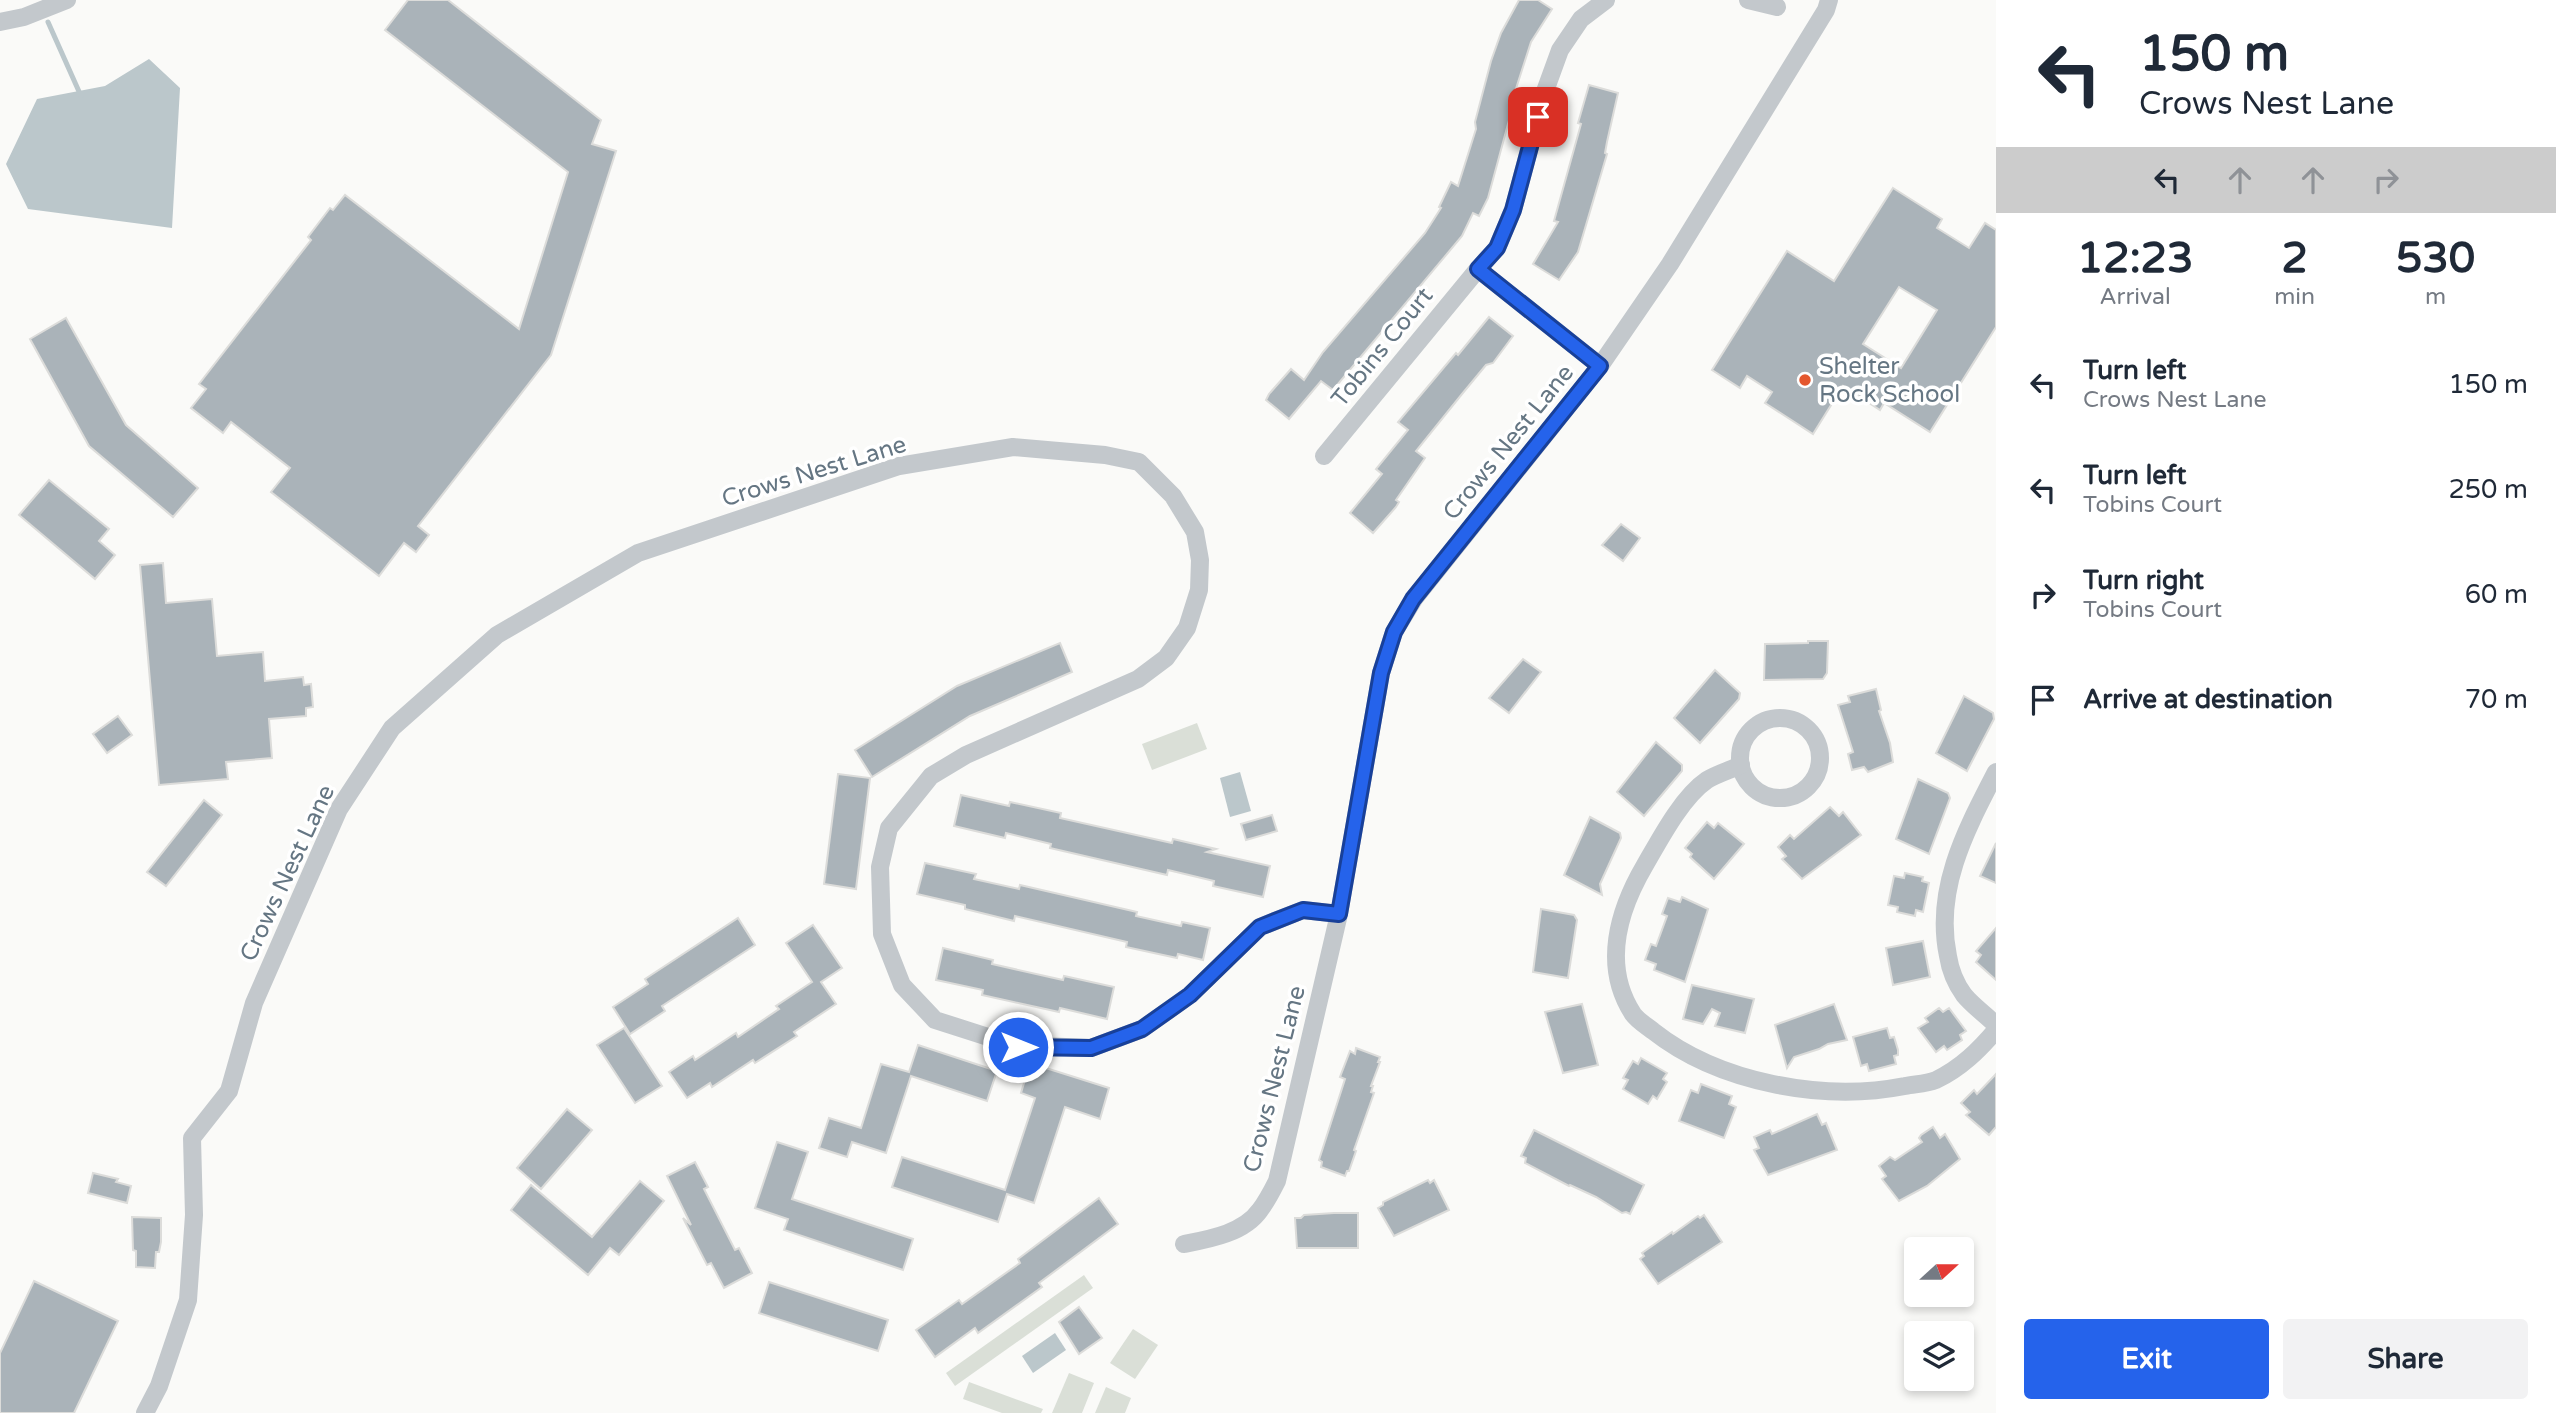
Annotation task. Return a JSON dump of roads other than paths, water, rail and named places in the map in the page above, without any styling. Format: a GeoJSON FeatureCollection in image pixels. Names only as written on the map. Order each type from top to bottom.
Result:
{"type":"FeatureCollection","features":[{"type":"Feature","properties":{"kind":"street"},"geometry":{"type":"LineString","coordinates":[[0,22],[24,17],[67,0]]}},
{"type":"Feature","properties":{"kind":"street","name":"Tobins Court"},"geometry":{"type":"LineString","coordinates":[[1324,456],[1497,248],[1513,210],[1544,94],[1560,50],[1581,19],[1606,0]]}},
{"type":"Feature","properties":{"kind":"street"},"geometry":{"type":"LineString","coordinates":[[1748,0],[1777,7]]}},
{"type":"Feature","properties":{"kind":"street","name":"Crows Nest Lane"},"geometry":{"type":"LineString","coordinates":[[1184,1244],[1211,1239],[1238,1229],[1259,1213],[1277,1181],[1339,914],[1381,673],[1394,632],[1413,599],[1600,366],[1670,264],[1829,0]]}},
{"type":"Feature","properties":{"kind":"street"},"geometry":{"type":"LineString","coordinates":[[1478,269],[1600,366]]}},
{"type":"Feature","properties":{"kind":"street","name":"Crows Nest Lane"},"geometry":{"type":"LineString","coordinates":[[145,1413],[159,1386],[188,1300],[194,1215],[192,1138],[229,1091],[254,1003],[339,809],[392,728],[497,635],[638,553],[899,466],[1013,446],[1105,455],[1139,462],[1174,496],[1195,532],[1200,560],[1199,590],[1187,628],[1166,658],[1138,679],[966,755],[931,776],[889,828],[880,867],[883,934],[902,985],[935,1020],[1018,1047],[1091,1048],[1142,1029],[1190,995],[1260,927],[1303,910],[1339,914]]}},
{"type":"Feature","properties":{"kind":"street"},"geometry":{"type":"LineString","coordinates":[[1775,719],[1789,719],[1800,723],[1816,741],[1820,754],[1812,783],[1789,798],[1775,798],[1760,793],[1749,784],[1741,765],[1741,753],[1749,733],[1760,724],[1775,719]]}},
{"type":"Feature","properties":{"kind":"street"},"geometry":{"type":"LineString","coordinates":[[1741,765],[1706,781],[1683,805],[1628,894],[1617,936],[1617,979],[1634,1016],[1670,1045],[1723,1070],[1780,1087],[1830,1090],[1882,1091],[1934,1080],[1973,1057],[1996,1027],[1964,995],[1950,968],[1944,936],[1946,892],[1959,846],[1996,772]]}},
{"type":"Feature","properties":{"kind":"street"},"geometry":{"type":"LineString","coordinates":[[1975,812],[1996,794]]}},
{"type":"Feature","properties":{"kind":"waterway"},"geometry":{"type":"LineString","coordinates":[[48,22],[81,96]]}},
{"type":"Feature","properties":{"kind":"place","name":"Shelter Rock School"},"geometry":{"type":"Point","coordinates":[1805,380]}}]}
